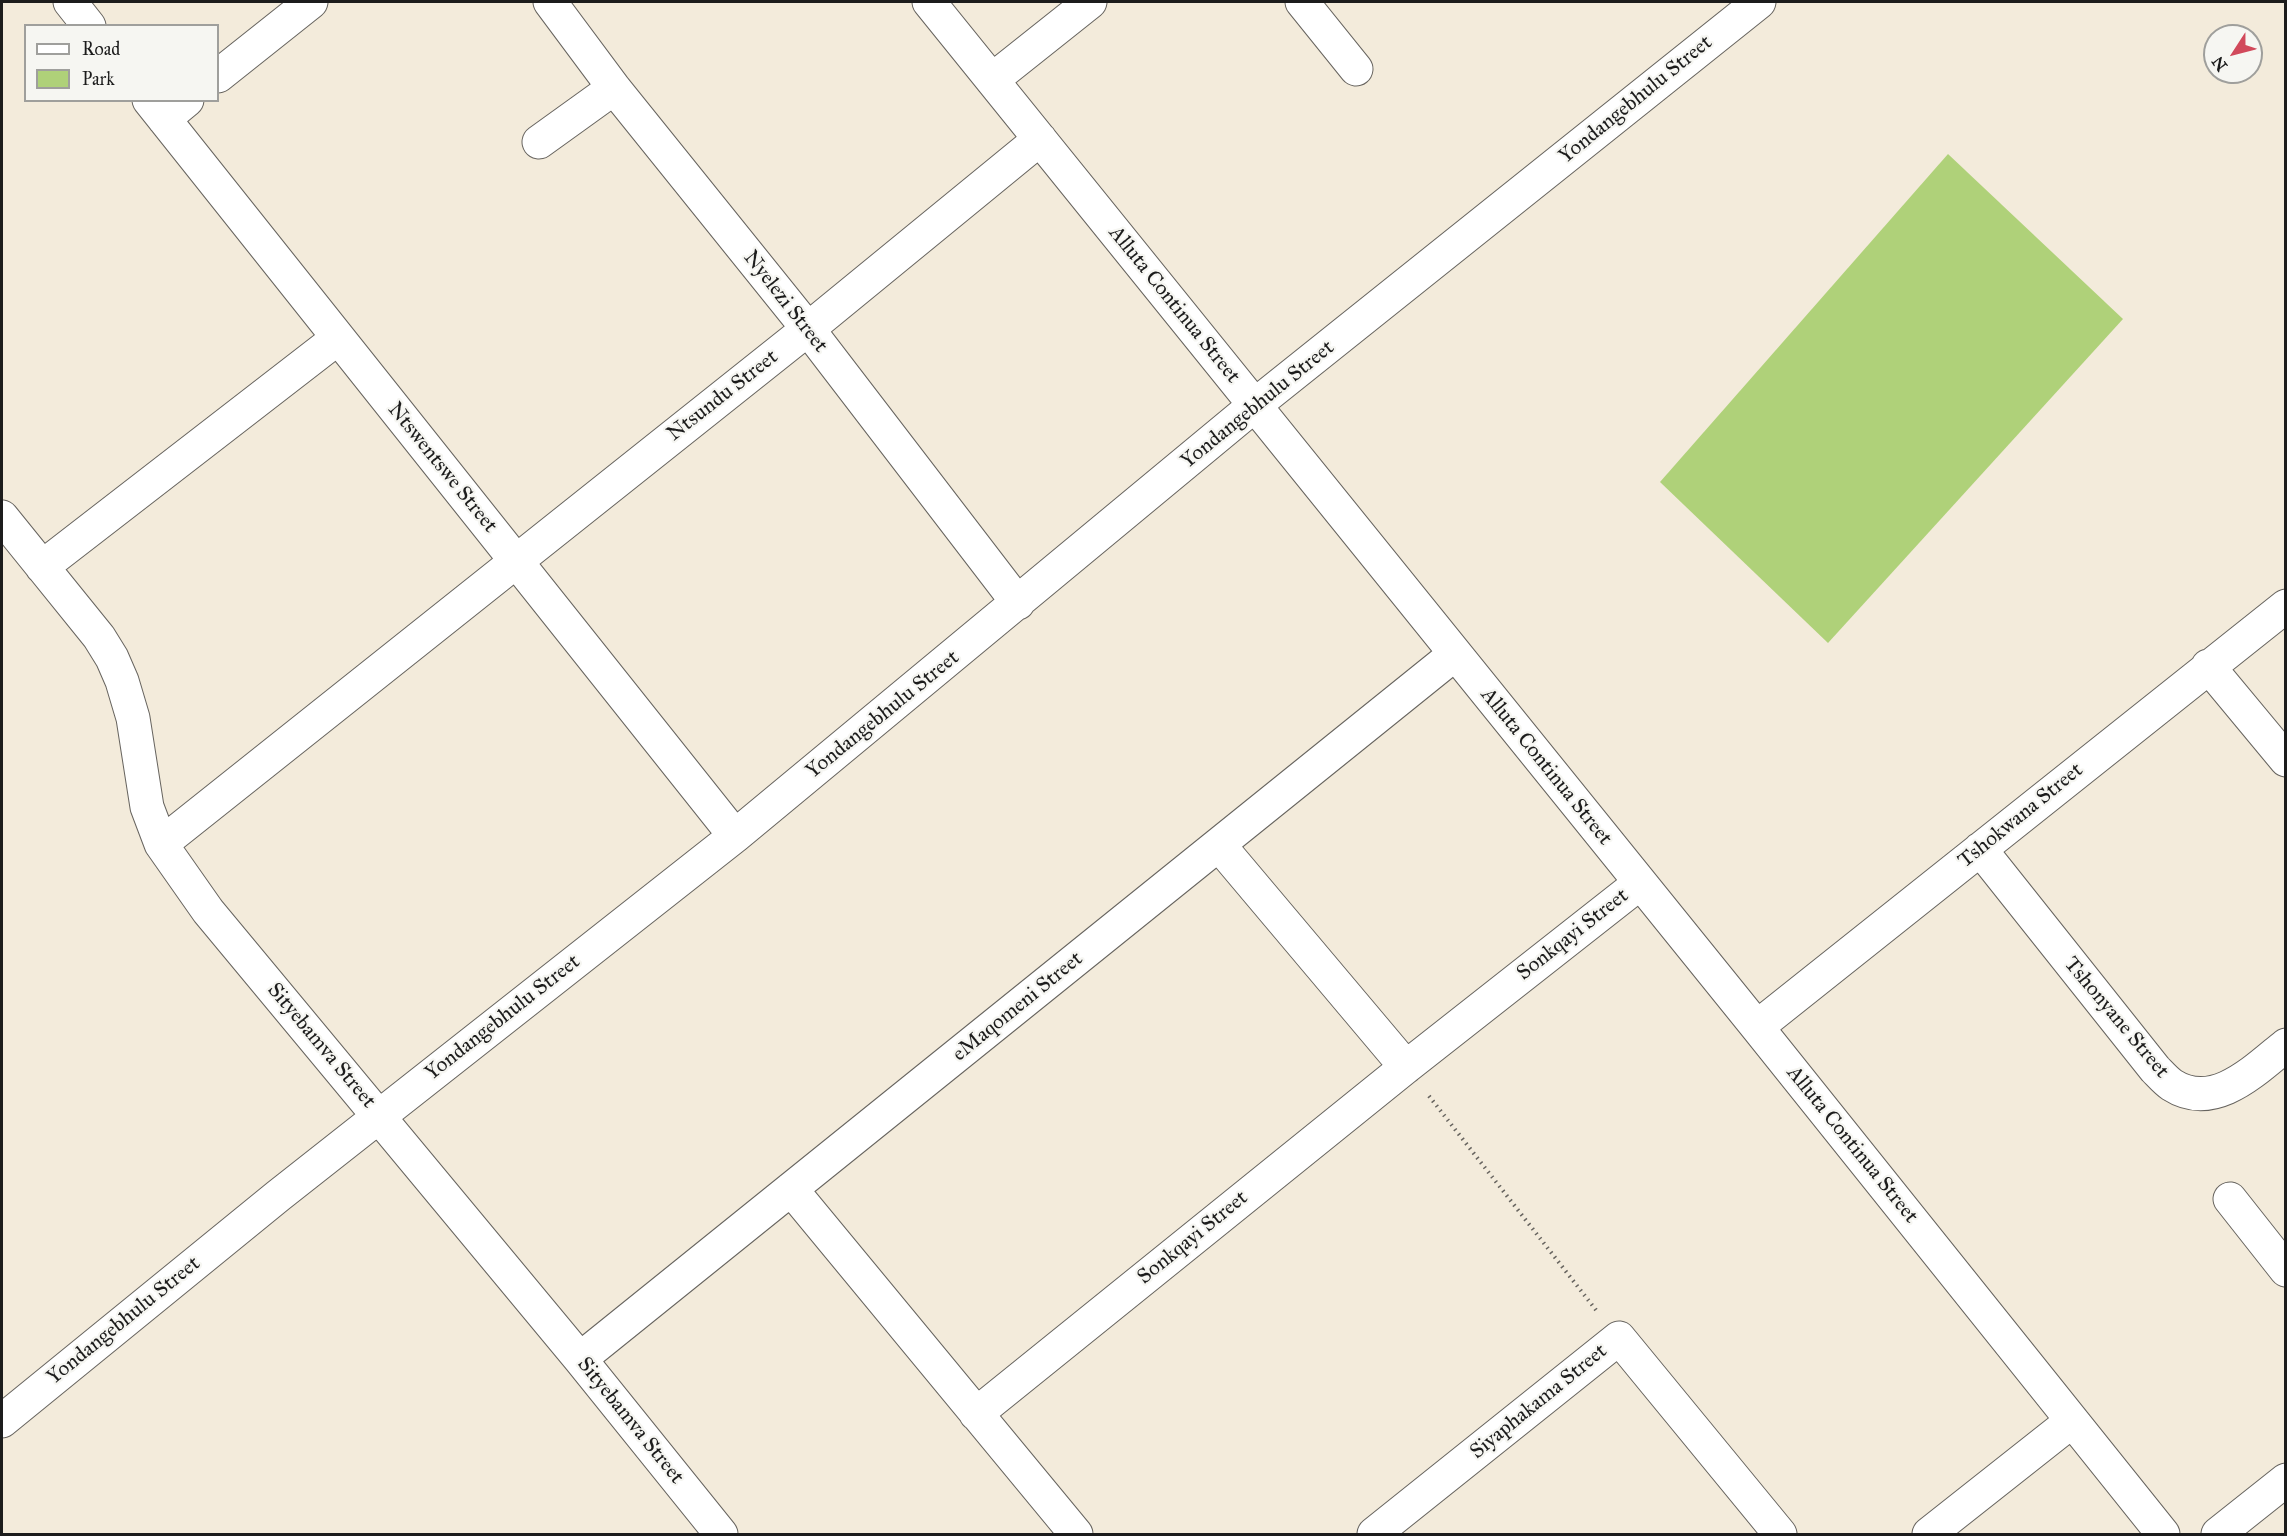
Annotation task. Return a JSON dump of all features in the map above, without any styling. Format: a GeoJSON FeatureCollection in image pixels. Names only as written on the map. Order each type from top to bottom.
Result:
{"type":"FeatureCollection","features":[{"type":"Feature","properties":{"kind":"street"},"geometry":{"type":"LineString","coordinates":[[70,2],[87,24]]}},
{"type":"Feature","properties":{"kind":"street"},"geometry":{"type":"LineString","coordinates":[[219,75],[311,2]]}},
{"type":"Feature","properties":{"kind":"street","name":"Nyelezi Street"},"geometry":{"type":"LineString","coordinates":[[550,2],[614,88],[808,329],[1018,603]]}},
{"type":"Feature","properties":{"kind":"street","name":"Alluta Continua Street"},"geometry":{"type":"LineString","coordinates":[[929,2],[1757,1027],[2163,1534]]}},
{"type":"Feature","properties":{"kind":"street"},"geometry":{"type":"LineString","coordinates":[[992,80],[1090,2]]}},
{"type":"Feature","properties":{"kind":"street"},"geometry":{"type":"LineString","coordinates":[[1302,2],[1356,69]]}},
{"type":"Feature","properties":{"kind":"street","name":"Yondangebhulu Street"},"geometry":{"type":"LineString","coordinates":[[2,1420],[379,1116],[735,836],[1255,405],[1759,2]]}},
{"type":"Feature","properties":{"kind":"street"},"geometry":{"type":"LineString","coordinates":[[539,142],[614,88]]}},
{"type":"Feature","properties":{"kind":"street","name":"Ntswentswe Street"},"geometry":{"type":"LineString","coordinates":[[167,107],[338,338],[735,836]]}},
{"type":"Feature","properties":{"kind":"street","name":"Ntsundu Street"},"geometry":{"type":"LineString","coordinates":[[160,844],[808,329],[1040,139]]}},
{"type":"Feature","properties":{"kind":"street"},"geometry":{"type":"LineString","coordinates":[[42,567],[338,338]]}},
{"type":"Feature","properties":{"kind":"street","name":"Sityebamva Street"},"geometry":{"type":"LineString","coordinates":[[2,517],[99,637],[112,658],[122,681],[133,718],[147,807],[160,844],[208,911],[580,1359],[721,1534]]}},
{"type":"Feature","properties":{"kind":"street","name":"Tshokwana Street"},"geometry":{"type":"LineString","coordinates":[[1757,1027],[2286,606]]}},
{"type":"Feature","properties":{"kind":"street","name":"eMaqomeni Street"},"geometry":{"type":"LineString","coordinates":[[580,1359],[1455,654]]}},
{"type":"Feature","properties":{"kind":"street"},"geometry":{"type":"LineString","coordinates":[[2208,666],[2286,760]]}},
{"type":"Feature","properties":{"kind":"street"},"geometry":{"type":"LineString","coordinates":[[1219,845],[1406,1067]]}},
{"type":"Feature","properties":{"kind":"street","name":"Tshonyane Street"},"geometry":{"type":"LineString","coordinates":[[1980,849],[2155,1069],[2171,1085],[2187,1092],[2204,1094],[2224,1090],[2240,1081],[2286,1045]]}},
{"type":"Feature","properties":{"kind":"street","name":"Sonkqayi Street"},"geometry":{"type":"LineString","coordinates":[[976,1414],[1406,1067],[1640,883]]}},
{"type":"Feature","properties":{"kind":"street"},"geometry":{"type":"LineString","coordinates":[[790,1189],[1076,1534]]}},
{"type":"Feature","properties":{"kind":"street"},"geometry":{"type":"LineString","coordinates":[[2230,1199],[2286,1270]]}},
{"type":"Feature","properties":{"kind":"street","name":"Siyaphakama Street"},"geometry":{"type":"LineString","coordinates":[[1374,1534],[1619,1338],[1780,1534]]}},
{"type":"Feature","properties":{"kind":"street"},"geometry":{"type":"LineString","coordinates":[[1929,1534],[2072,1421]]}},
{"type":"Feature","properties":{"kind":"street"},"geometry":{"type":"LineString","coordinates":[[2218,1534],[2286,1480]]}},
{"type":"Feature","properties":{"kind":"path"},"geometry":{"type":"LineString","coordinates":[[1406,1067],[1619,1338]]}},
{"type":"Feature","properties":{"kind":"green space"},"geometry":{"type":"Polygon","coordinates":[[[1948,154],[2123,319],[1828,643],[1660,482],[1948,154]]]}}]}
